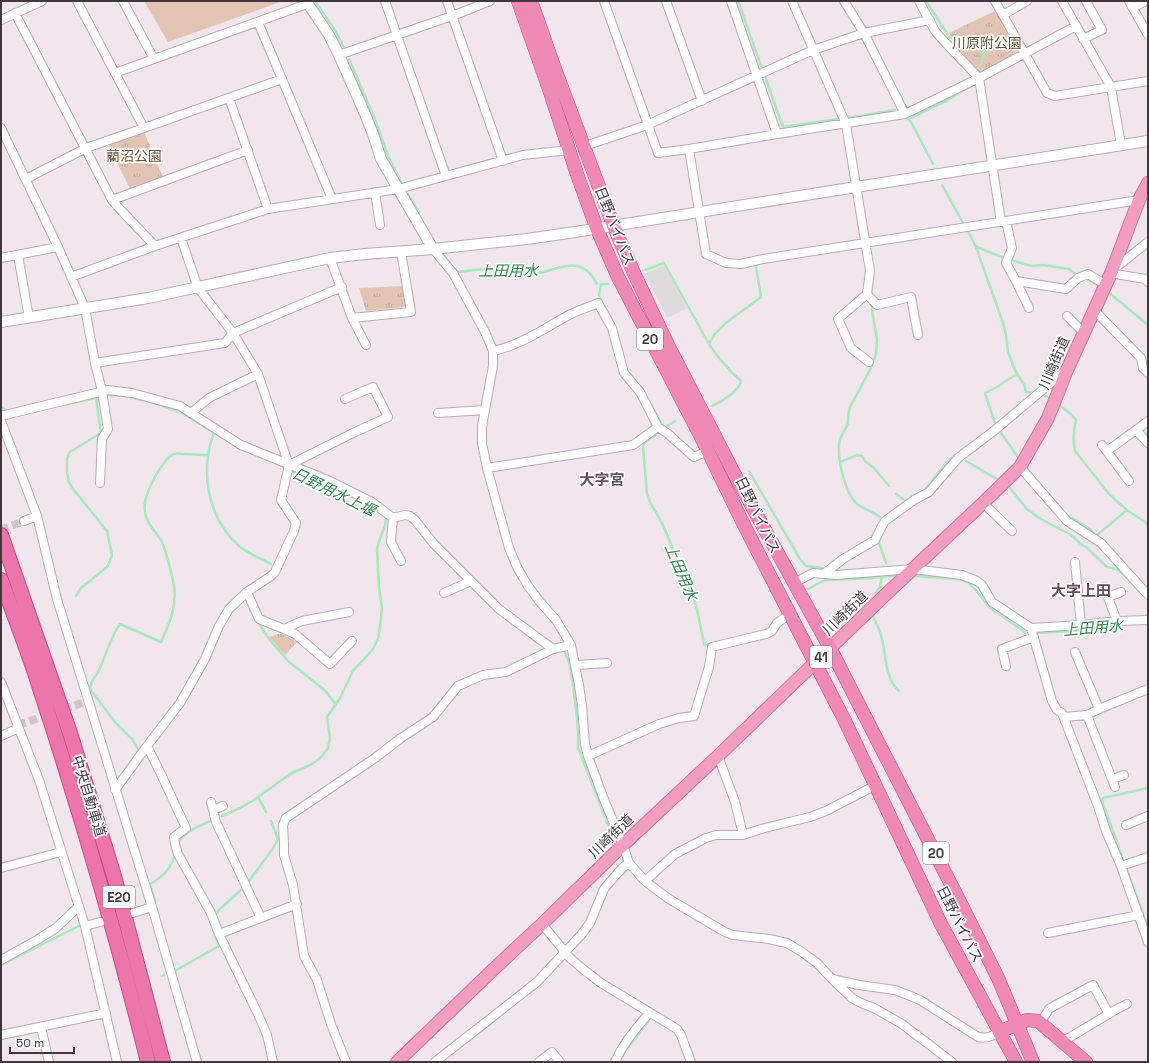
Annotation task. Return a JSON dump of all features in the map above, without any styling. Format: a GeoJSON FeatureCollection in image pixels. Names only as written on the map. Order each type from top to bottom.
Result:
{"type":"FeatureCollection","features":[{"type":"Feature","properties":{"kind":"highway","name":"日野バイパス"},"geometry":{"type":"LineString","coordinates":[[518,1],[597,229],[623,288],[852,734],[936,913],[1016,1062]]}},
{"type":"Feature","properties":{"kind":"highway","name":"日野バイパス"},"geometry":{"type":"LineString","coordinates":[[531,1],[614,227],[667,343],[737,479],[830,648],[985,952],[998,978],[1033,1062]]}},
{"type":"Feature","properties":{"kind":"highway","name":"中央自動車道"},"geometry":{"type":"LineString","coordinates":[[1,535],[70,733],[114,876],[163,1062]]}},
{"type":"Feature","properties":{"kind":"highway","name":"中央自動車道"},"geometry":{"type":"LineString","coordinates":[[1,580],[33,666],[74,798],[112,925],[148,1062]]}},
{"type":"Feature","properties":{"kind":"highway"},"geometry":{"type":"LineString","coordinates":[[999,1032],[1031,1019],[1040,1022],[1086,1062]]}},
{"type":"Feature","properties":{"kind":"main road","name":"川崎街道"},"geometry":{"type":"LineString","coordinates":[[397,1062],[542,924],[623,844],[718,756],[1020,467],[1048,418],[1067,370],[1109,276],[1139,200],[1148,183]]}},
{"type":"Feature","properties":{"kind":"street"},"geometry":{"type":"LineString","coordinates":[[1,20],[42,1]]}},
{"type":"Feature","properties":{"kind":"street"},"geometry":{"type":"LineString","coordinates":[[77,1],[144,128]]}},
{"type":"Feature","properties":{"kind":"street"},"geometry":{"type":"LineString","coordinates":[[123,1],[154,59]]}},
{"type":"Feature","properties":{"kind":"street"},"geometry":{"type":"LineString","coordinates":[[385,1],[446,176]]}},
{"type":"Feature","properties":{"kind":"street"},"geometry":{"type":"LineString","coordinates":[[447,1],[503,161]]}},
{"type":"Feature","properties":{"kind":"street"},"geometry":{"type":"LineString","coordinates":[[339,55],[452,16],[490,1]]}},
{"type":"Feature","properties":{"kind":"street"},"geometry":{"type":"LineString","coordinates":[[604,1],[658,153],[905,114],[979,78],[1076,26]]}},
{"type":"Feature","properties":{"kind":"street"},"geometry":{"type":"LineString","coordinates":[[666,1],[702,101]]}},
{"type":"Feature","properties":{"kind":"street"},"geometry":{"type":"LineString","coordinates":[[731,1],[759,75],[777,134]]}},
{"type":"Feature","properties":{"kind":"street"},"geometry":{"type":"LineString","coordinates":[[792,1],[846,124],[870,271],[867,294],[838,319],[851,348],[869,362]]}},
{"type":"Feature","properties":{"kind":"street"},"geometry":{"type":"LineString","coordinates":[[844,1],[864,33],[905,114]]}},
{"type":"Feature","properties":{"kind":"street"},"geometry":{"type":"LineString","coordinates":[[919,1],[941,38],[979,78],[992,166],[1003,221],[1012,248],[1006,263],[1029,308]]}},
{"type":"Feature","properties":{"kind":"street"},"geometry":{"type":"LineString","coordinates":[[995,1],[1047,93],[1055,96],[1148,81]]}},
{"type":"Feature","properties":{"kind":"street"},"geometry":{"type":"LineString","coordinates":[[1002,15],[1026,1]]}},
{"type":"Feature","properties":{"kind":"street"},"geometry":{"type":"LineString","coordinates":[[1062,1],[1112,87],[1121,145]]}},
{"type":"Feature","properties":{"kind":"street"},"geometry":{"type":"LineString","coordinates":[[1083,39],[1102,30],[1086,1]]}},
{"type":"Feature","properties":{"kind":"street"},"geometry":{"type":"LineString","coordinates":[[1145,1],[1131,4],[1148,35]]}},
{"type":"Feature","properties":{"kind":"street"},"geometry":{"type":"LineString","coordinates":[[115,73],[307,3],[329,35],[339,55],[365,114],[381,159],[433,249],[453,273],[485,332],[493,351],[493,366],[482,426],[482,443],[486,468],[509,548],[517,567],[528,586],[556,620],[571,645],[576,665],[582,706],[585,744],[588,756],[629,863],[645,881],[669,899],[725,932],[733,935],[769,939],[787,943],[802,952],[817,963],[852,998],[874,1008],[902,1024],[952,1062]]}},
{"type":"Feature","properties":{"kind":"street"},"geometry":{"type":"LineString","coordinates":[[15,13],[112,200],[155,246]]}},
{"type":"Feature","properties":{"kind":"street"},"geometry":{"type":"LineString","coordinates":[[585,146],[647,125],[813,50],[864,33],[930,20]]}},
{"type":"Feature","properties":{"kind":"street"},"geometry":{"type":"LineString","coordinates":[[258,22],[332,199]]}},
{"type":"Feature","properties":{"kind":"street"},"geometry":{"type":"LineString","coordinates":[[26,179],[86,148],[282,79]]}},
{"type":"Feature","properties":{"kind":"street"},"geometry":{"type":"LineString","coordinates":[[229,98],[268,208]]}},
{"type":"Feature","properties":{"kind":"street"},"geometry":{"type":"LineString","coordinates":[[1,128],[58,247],[85,308],[103,395],[108,429],[102,439],[100,483]]}},
{"type":"Feature","properties":{"kind":"street"},"geometry":{"type":"LineString","coordinates":[[1,322],[148,298],[330,258],[527,239],[614,227],[1148,141]]}},
{"type":"Feature","properties":{"kind":"street"},"geometry":{"type":"LineString","coordinates":[[689,149],[706,254],[726,263],[741,264],[763,259],[1139,200]]}},
{"type":"Feature","properties":{"kind":"street"},"geometry":{"type":"LineString","coordinates":[[112,200],[248,150]]}},
{"type":"Feature","properties":{"kind":"street"},"geometry":{"type":"LineString","coordinates":[[71,277],[155,246],[268,208],[398,189],[524,155],[569,150]]}},
{"type":"Feature","properties":{"kind":"street"},"geometry":{"type":"LineString","coordinates":[[376,192],[380,225]]}},
{"type":"Feature","properties":{"kind":"street"},"geometry":{"type":"LineString","coordinates":[[115,790],[180,702],[205,659],[219,626],[229,609],[246,592],[275,572],[294,531],[296,523],[281,500],[289,468],[258,374],[233,333],[198,288],[181,238]]}},
{"type":"Feature","properties":{"kind":"street"},"geometry":{"type":"LineString","coordinates":[[1109,276],[1148,242]]}},
{"type":"Feature","properties":{"kind":"street"},"geometry":{"type":"LineString","coordinates":[[1,258],[58,247]]}},
{"type":"Feature","properties":{"kind":"street"},"geometry":{"type":"LineString","coordinates":[[352,318],[411,312],[401,251]]}},
{"type":"Feature","properties":{"kind":"street"},"geometry":{"type":"LineString","coordinates":[[18,255],[29,318]]}},
{"type":"Feature","properties":{"kind":"street"},"geometry":{"type":"LineString","coordinates":[[330,258],[352,318],[366,345]]}},
{"type":"Feature","properties":{"kind":"street"},"geometry":{"type":"LineString","coordinates":[[1016,281],[1066,289],[1078,278],[1088,274],[1145,279],[1148,282]]}},
{"type":"Feature","properties":{"kind":"street"},"geometry":{"type":"LineString","coordinates":[[95,362],[225,343],[233,333],[342,288]]}},
{"type":"Feature","properties":{"kind":"street"},"geometry":{"type":"LineString","coordinates":[[867,294],[877,305],[911,297],[918,335]]}},
{"type":"Feature","properties":{"kind":"street"},"geometry":{"type":"LineString","coordinates":[[493,351],[504,349],[571,314],[598,303],[612,328],[624,373],[640,392],[658,427],[694,457],[708,451]]}},
{"type":"Feature","properties":{"kind":"street"},"geometry":{"type":"LineString","coordinates":[[1094,310],[1141,358],[1143,368],[1148,373]]}},
{"type":"Feature","properties":{"kind":"street"},"geometry":{"type":"LineString","coordinates":[[1067,316],[1084,333]]}},
{"type":"Feature","properties":{"kind":"street"},"geometry":{"type":"LineString","coordinates":[[825,573],[843,559],[874,540],[885,521],[914,500],[929,492],[958,458],[995,430],[1067,370]]}},
{"type":"Feature","properties":{"kind":"street"},"geometry":{"type":"LineString","coordinates":[[191,413],[209,398],[258,374]]}},
{"type":"Feature","properties":{"kind":"street"},"geometry":{"type":"LineString","coordinates":[[289,468],[353,433],[388,417],[372,387],[345,399]]}},
{"type":"Feature","properties":{"kind":"street"},"geometry":{"type":"LineString","coordinates":[[197,1062],[152,907],[57,599],[38,516],[6,416],[103,395],[108,390],[132,393],[180,406],[241,445],[289,468],[330,481],[372,502],[393,518]]}},
{"type":"Feature","properties":{"kind":"street"},"geometry":{"type":"LineString","coordinates":[[438,413],[484,410]]}},
{"type":"Feature","properties":{"kind":"street"},"geometry":{"type":"LineString","coordinates":[[1129,481],[1104,448],[1136,430],[1148,421]]}},
{"type":"Feature","properties":{"kind":"street"},"geometry":{"type":"LineString","coordinates":[[486,468],[633,445],[658,427]]}},
{"type":"Feature","properties":{"kind":"street"},"geometry":{"type":"LineString","coordinates":[[1136,430],[1148,443]]}},
{"type":"Feature","properties":{"kind":"street"},"geometry":{"type":"LineString","coordinates":[[1020,467],[1067,521],[1101,542],[1148,595]]}},
{"type":"Feature","properties":{"kind":"street"},"geometry":{"type":"LineString","coordinates":[[983,503],[1012,531]]}},
{"type":"Feature","properties":{"kind":"street"},"geometry":{"type":"LineString","coordinates":[[393,518],[405,515],[410,516],[434,544],[499,610],[553,649]]}},
{"type":"Feature","properties":{"kind":"street"},"geometry":{"type":"LineString","coordinates":[[24,521],[38,516]]}},
{"type":"Feature","properties":{"kind":"street"},"geometry":{"type":"LineString","coordinates":[[393,518],[391,542],[401,561]]}},
{"type":"Feature","properties":{"kind":"street"},"geometry":{"type":"LineString","coordinates":[[1075,562],[1081,625]]}},
{"type":"Feature","properties":{"kind":"street"},"geometry":{"type":"LineString","coordinates":[[794,583],[813,572],[836,575],[914,569],[962,575],[977,581],[982,585],[992,602],[1030,628],[1052,700],[1056,710],[1062,713],[1064,717],[1106,831],[1147,932],[1148,942]]}},
{"type":"Feature","properties":{"kind":"street"},"geometry":{"type":"LineString","coordinates":[[444,593],[471,581]]}},
{"type":"Feature","properties":{"kind":"street"},"geometry":{"type":"LineString","coordinates":[[1104,587],[1117,621]]}},
{"type":"Feature","properties":{"kind":"street"},"geometry":{"type":"LineString","coordinates":[[246,592],[259,619],[295,634],[330,664],[352,641]]}},
{"type":"Feature","properties":{"kind":"street"},"geometry":{"type":"LineString","coordinates":[[1108,597],[1121,592]]}},
{"type":"Feature","properties":{"kind":"street"},"geometry":{"type":"LineString","coordinates":[[284,629],[302,620],[349,612]]}},
{"type":"Feature","properties":{"kind":"street"},"geometry":{"type":"LineString","coordinates":[[588,756],[659,724],[679,718],[694,716],[709,667],[712,647],[766,634],[772,630],[777,622],[790,614]]}},
{"type":"Feature","properties":{"kind":"street"},"geometry":{"type":"LineString","coordinates":[[1030,628],[1148,620]]}},
{"type":"Feature","properties":{"kind":"street"},"geometry":{"type":"LineString","coordinates":[[1006,666],[1002,649],[1034,637]]}},
{"type":"Feature","properties":{"kind":"street"},"geometry":{"type":"LineString","coordinates":[[346,1062],[331,1024],[317,980],[304,956],[297,904],[284,855],[283,825],[286,818],[433,717],[458,686],[483,675],[506,672],[553,649],[571,645]]}},
{"type":"Feature","properties":{"kind":"street"},"geometry":{"type":"LineString","coordinates":[[1075,652],[1098,709]]}},
{"type":"Feature","properties":{"kind":"street"},"geometry":{"type":"LineString","coordinates":[[576,665],[606,663]]}},
{"type":"Feature","properties":{"kind":"street"},"geometry":{"type":"LineString","coordinates":[[1,682],[39,780],[79,906],[117,1062]]}},
{"type":"Feature","properties":{"kind":"street"},"geometry":{"type":"LineString","coordinates":[[1064,717],[1087,715],[1098,709],[1148,689]]}},
{"type":"Feature","properties":{"kind":"street"},"geometry":{"type":"LineString","coordinates":[[1087,715],[1115,787]]}},
{"type":"Feature","properties":{"kind":"street"},"geometry":{"type":"LineString","coordinates":[[1,736],[19,728]]}},
{"type":"Feature","properties":{"kind":"street"},"geometry":{"type":"LineString","coordinates":[[147,746],[186,828],[174,837],[178,854],[211,913],[219,934],[258,1014],[267,1035],[274,1062]]}},
{"type":"Feature","properties":{"kind":"street"},"geometry":{"type":"LineString","coordinates":[[718,756],[735,802],[743,835]]}},
{"type":"Feature","properties":{"kind":"street"},"geometry":{"type":"LineString","coordinates":[[1112,779],[1124,775]]}},
{"type":"Feature","properties":{"kind":"street"},"geometry":{"type":"LineString","coordinates":[[645,881],[675,854],[706,838],[716,835],[743,835],[810,817],[826,811],[876,785]]}},
{"type":"Feature","properties":{"kind":"street"},"geometry":{"type":"LineString","coordinates":[[223,806],[212,806],[216,822],[261,918]]}},
{"type":"Feature","properties":{"kind":"street"},"geometry":{"type":"LineString","coordinates":[[1126,825],[1148,816]]}},
{"type":"Feature","properties":{"kind":"street"},"geometry":{"type":"LineString","coordinates":[[1,868],[61,852]]}},
{"type":"Feature","properties":{"kind":"street"},"geometry":{"type":"LineString","coordinates":[[1121,866],[1148,857]]}},
{"type":"Feature","properties":{"kind":"street"},"geometry":{"type":"LineString","coordinates":[[435,1062],[537,982],[580,935],[590,922],[604,889],[622,868],[629,863]]}},
{"type":"Feature","properties":{"kind":"street"},"geometry":{"type":"LineString","coordinates":[[219,934],[297,904]]}},
{"type":"Feature","properties":{"kind":"street"},"geometry":{"type":"LineString","coordinates":[[1,960],[56,928],[79,906]]}},
{"type":"Feature","properties":{"kind":"street"},"geometry":{"type":"LineString","coordinates":[[133,913],[152,907]]}},
{"type":"Feature","properties":{"kind":"street"},"geometry":{"type":"LineString","coordinates":[[1048,933],[1139,915]]}},
{"type":"Feature","properties":{"kind":"street"},"geometry":{"type":"LineString","coordinates":[[85,926],[100,922]]}},
{"type":"Feature","properties":{"kind":"street"},"geometry":{"type":"LineString","coordinates":[[542,924],[569,957],[584,970],[601,983],[677,1029],[681,1035],[691,1062]]}},
{"type":"Feature","properties":{"kind":"street"},"geometry":{"type":"LineString","coordinates":[[832,979],[859,985],[895,990],[908,995],[920,1000],[978,1037],[986,1038],[999,1032]]}},
{"type":"Feature","properties":{"kind":"street"},"geometry":{"type":"LineString","coordinates":[[1040,1022],[1049,1009],[1093,985],[1109,1014]]}},
{"type":"Feature","properties":{"kind":"street"},"geometry":{"type":"LineString","coordinates":[[1062,1042],[1127,1004]]}},
{"type":"Feature","properties":{"kind":"street"},"geometry":{"type":"LineString","coordinates":[[1,1035],[106,1013]]}},
{"type":"Feature","properties":{"kind":"street"},"geometry":{"type":"LineString","coordinates":[[615,1062],[631,1034],[649,1013]]}},
{"type":"Feature","properties":{"kind":"street"},"geometry":{"type":"LineString","coordinates":[[41,1027],[49,1062]]}},
{"type":"Feature","properties":{"kind":"street"},"geometry":{"type":"LineString","coordinates":[[539,1062],[552,1052],[560,1062]]}},
{"type":"Feature","properties":{"kind":"green space"},"geometry":{"type":"Polygon","coordinates":[[[144,1],[283,1],[168,42],[144,1]]]}},
{"type":"Feature","properties":{"kind":"green space","name":"川原附公園"},"geometry":{"type":"Polygon","coordinates":[[[999,9],[1024,54],[979,78],[949,33],[999,9]]]}},
{"type":"Feature","properties":{"kind":"green space","name":"藺沼公園"},"geometry":{"type":"Polygon","coordinates":[[[144,132],[164,180],[131,191],[108,144],[144,132]]]}},
{"type":"Feature","properties":{"kind":"green space"},"geometry":{"type":"Polygon","coordinates":[[[404,286],[407,304],[405,307],[366,311],[359,288],[404,286]]]}},
{"type":"Feature","properties":{"kind":"green space"},"geometry":{"type":"Polygon","coordinates":[[[282,634],[297,642],[285,655],[269,637],[282,634]]]}},
{"type":"Feature","properties":{"kind":"shaded area"},"geometry":{"type":"Polygon","coordinates":[[[663,266],[687,308],[667,318],[645,274],[663,266]]]}},
{"type":"Feature","properties":{"kind":"waterway","name":"上田用水"},"geometry":{"type":"LineString","coordinates":[[315,1],[336,32],[344,48]]}},
{"type":"Feature","properties":{"kind":"waterway"},"geometry":{"type":"LineString","coordinates":[[738,1],[783,127],[838,119]]}},
{"type":"Feature","properties":{"kind":"waterway"},"geometry":{"type":"LineString","coordinates":[[926,1],[950,38],[968,39],[979,42],[985,52],[977,75]]}},
{"type":"Feature","properties":{"kind":"waterway","name":"上田用水"},"geometry":{"type":"LineString","coordinates":[[349,59],[376,122],[388,156],[402,184]]}},
{"type":"Feature","properties":{"kind":"waterway"},"geometry":{"type":"LineString","coordinates":[[933,164],[908,119],[948,100],[971,86]]}},
{"type":"Feature","properties":{"kind":"waterway"},"geometry":{"type":"LineString","coordinates":[[848,118],[895,110]]}},
{"type":"Feature","properties":{"kind":"waterway"},"geometry":{"type":"LineString","coordinates":[[942,185],[963,223]]}},
{"type":"Feature","properties":{"kind":"waterway","name":"上田用水"},"geometry":{"type":"LineString","coordinates":[[408,194],[419,212]]}},
{"type":"Feature","properties":{"kind":"waterway"},"geometry":{"type":"LineString","coordinates":[[968,231],[976,247],[1003,323],[1008,352],[1015,370],[1024,385],[1026,392],[1034,393]]}},
{"type":"Feature","properties":{"kind":"waterway"},"geometry":{"type":"LineString","coordinates":[[977,247],[1004,258]]}},
{"type":"Feature","properties":{"kind":"waterway"},"geometry":{"type":"LineString","coordinates":[[1010,260],[1032,266],[1043,265],[1069,269],[1077,275]]}},
{"type":"Feature","properties":{"kind":"waterway","name":"上田用水"},"geometry":{"type":"LineString","coordinates":[[645,270],[664,263],[709,344],[724,364],[741,381],[737,389],[725,399],[712,406]]}},
{"type":"Feature","properties":{"kind":"waterway","name":"上田用水"},"geometry":{"type":"LineString","coordinates":[[458,272],[482,269],[507,269],[534,273],[573,265],[581,267],[587,271],[597,284]]}},
{"type":"Feature","properties":{"kind":"waterway"},"geometry":{"type":"LineString","coordinates":[[709,344],[714,335],[726,323],[761,297],[756,267]]}},
{"type":"Feature","properties":{"kind":"waterway"},"geometry":{"type":"LineString","coordinates":[[1087,279],[1098,285]]}},
{"type":"Feature","properties":{"kind":"waterway"},"geometry":{"type":"LineString","coordinates":[[603,304],[599,296],[601,284],[608,284]]}},
{"type":"Feature","properties":{"kind":"waterway"},"geometry":{"type":"LineString","coordinates":[[1107,291],[1148,325]]}},
{"type":"Feature","properties":{"kind":"waterway"},"geometry":{"type":"LineString","coordinates":[[872,302],[872,311],[877,339],[876,353],[872,366],[850,407],[848,422],[840,439],[839,454],[845,482],[852,497],[856,503],[880,517]]}},
{"type":"Feature","properties":{"kind":"waterway"},"geometry":{"type":"LineString","coordinates":[[996,426],[985,393],[1017,374]]}},
{"type":"Feature","properties":{"kind":"waterway"},"geometry":{"type":"LineString","coordinates":[[1043,394],[1050,399]]}},
{"type":"Feature","properties":{"kind":"waterway","name":"日野用水上堰"},"geometry":{"type":"LineString","coordinates":[[53,407],[110,395],[126,396],[142,400]]}},
{"type":"Feature","properties":{"kind":"waterway"},"geometry":{"type":"LineString","coordinates":[[76,596],[81,588],[107,567],[112,555],[107,531],[74,490],[69,482],[67,472],[67,458],[70,452],[101,433],[96,398]]}},
{"type":"Feature","properties":{"kind":"waterway"},"geometry":{"type":"LineString","coordinates":[[649,401],[664,428]]}},
{"type":"Feature","properties":{"kind":"waterway","name":"日野用水上堰"},"geometry":{"type":"LineString","coordinates":[[151,402],[180,412],[221,437]]}},
{"type":"Feature","properties":{"kind":"waterway"},"geometry":{"type":"LineString","coordinates":[[1059,405],[1076,420],[1074,428],[1075,451],[1110,495],[1127,510],[1148,524]]}},
{"type":"Feature","properties":{"kind":"waterway","name":"日野用水上堰"},"geometry":{"type":"LineString","coordinates":[[1,407],[8,412]]}},
{"type":"Feature","properties":{"kind":"waterway","name":"上田用水"},"geometry":{"type":"LineString","coordinates":[[664,428],[675,421]]}},
{"type":"Feature","properties":{"kind":"waterway"},"geometry":{"type":"LineString","coordinates":[[999,430],[1018,457]]}},
{"type":"Feature","properties":{"kind":"waterway"},"geometry":{"type":"LineString","coordinates":[[214,433],[209,449],[207,466],[208,488],[214,510],[224,529],[242,549],[271,564]]}},
{"type":"Feature","properties":{"kind":"waterway","name":"上田用水"},"geometry":{"type":"LineString","coordinates":[[656,435],[644,443],[643,447],[647,494],[663,525],[693,597],[704,644],[712,644]]}},
{"type":"Feature","properties":{"kind":"waterway"},"geometry":{"type":"LineString","coordinates":[[138,749],[132,739],[115,722],[90,689],[90,686],[97,675],[113,636],[120,624],[161,642],[169,622],[175,593],[169,564],[162,542],[147,519],[145,512],[145,500],[149,488],[157,474],[171,455],[208,455]]}},
{"type":"Feature","properties":{"kind":"waterway"},"geometry":{"type":"LineString","coordinates":[[840,462],[857,455],[862,456],[889,486]]}},
{"type":"Feature","properties":{"kind":"waterway"},"geometry":{"type":"LineString","coordinates":[[924,491],[946,463],[955,455]]}},
{"type":"Feature","properties":{"kind":"waterway"},"geometry":{"type":"LineString","coordinates":[[966,461],[997,479]]}},
{"type":"Feature","properties":{"kind":"waterway"},"geometry":{"type":"LineString","coordinates":[[1025,465],[1031,474]]}},
{"type":"Feature","properties":{"kind":"waterway","name":"日野用水上堰"},"geometry":{"type":"LineString","coordinates":[[222,816],[254,800],[290,774],[312,764],[323,755],[328,748],[330,738],[327,717],[340,698],[353,671],[373,649],[378,639],[382,608],[379,588],[377,549],[385,526],[386,517],[357,499],[290,471]]}},
{"type":"Feature","properties":{"kind":"waterway"},"geometry":{"type":"LineString","coordinates":[[749,471],[800,559],[806,566],[823,568]]}},
{"type":"Feature","properties":{"kind":"waterway"},"geometry":{"type":"LineString","coordinates":[[1010,488],[1027,509],[1039,518],[1071,535],[1107,567],[1116,569],[1123,574],[1140,592]]}},
{"type":"Feature","properties":{"kind":"waterway"},"geometry":{"type":"LineString","coordinates":[[896,494],[907,502]]}},
{"type":"Feature","properties":{"kind":"waterway"},"geometry":{"type":"LineString","coordinates":[[1066,514],[1091,530],[1096,536],[1127,510]]}},
{"type":"Feature","properties":{"kind":"waterway"},"geometry":{"type":"LineString","coordinates":[[880,537],[879,543],[886,563]]}},
{"type":"Feature","properties":{"kind":"waterway","name":"上田用水"},"geometry":{"type":"LineString","coordinates":[[808,589],[825,580],[871,578],[896,575]]}},
{"type":"Feature","properties":{"kind":"waterway"},"geometry":{"type":"LineString","coordinates":[[876,598],[876,593],[880,587],[882,576]]}},
{"type":"Feature","properties":{"kind":"waterway","name":"上田用水"},"geometry":{"type":"LineString","coordinates":[[915,576],[959,579],[967,582],[974,588],[990,608],[1026,633]]}},
{"type":"Feature","properties":{"kind":"waterway"},"geometry":{"type":"LineString","coordinates":[[872,615],[880,632],[890,678],[899,691]]}},
{"type":"Feature","properties":{"kind":"waterway"},"geometry":{"type":"LineString","coordinates":[[260,625],[269,639],[289,662],[322,688],[336,705]]}},
{"type":"Feature","properties":{"kind":"waterway","name":"上田用水"},"geometry":{"type":"LineString","coordinates":[[1037,633],[1072,631],[1118,625]]}},
{"type":"Feature","properties":{"kind":"waterway"},"geometry":{"type":"LineString","coordinates":[[565,652],[570,665],[573,684],[578,727],[578,748],[616,844]]}},
{"type":"Feature","properties":{"kind":"waterway"},"geometry":{"type":"LineString","coordinates":[[1148,788],[1103,798],[1102,801],[1148,928]]}},
{"type":"Feature","properties":{"kind":"waterway"},"geometry":{"type":"LineString","coordinates":[[258,797],[266,812]]}},
{"type":"Feature","properties":{"kind":"waterway","name":"日野用水上堰"},"geometry":{"type":"LineString","coordinates":[[177,845],[183,836],[213,820]]}},
{"type":"Feature","properties":{"kind":"waterway"},"geometry":{"type":"LineString","coordinates":[[248,882],[272,850],[278,839],[271,821]]}},
{"type":"Feature","properties":{"kind":"waterway","name":"日野用水上堰"},"geometry":{"type":"LineString","coordinates":[[155,901],[150,884],[166,872],[175,854]]}},
{"type":"Feature","properties":{"kind":"waterway"},"geometry":{"type":"LineString","coordinates":[[620,855],[623,863]]}},
{"type":"Feature","properties":{"kind":"waterway"},"geometry":{"type":"LineString","coordinates":[[620,876],[627,870]]}},
{"type":"Feature","properties":{"kind":"waterway"},"geometry":{"type":"LineString","coordinates":[[215,916],[219,910],[244,887]]}},
{"type":"Feature","properties":{"kind":"waterway","name":"日野用水上堰"},"geometry":{"type":"LineString","coordinates":[[1,965],[81,925]]}},
{"type":"Feature","properties":{"kind":"waterway"},"geometry":{"type":"LineString","coordinates":[[173,972],[219,946],[213,929]]}},
{"type":"Feature","properties":{"kind":"waterway"},"geometry":{"type":"LineString","coordinates":[[588,968],[599,976]]}},
{"type":"Feature","properties":{"kind":"waterway"},"geometry":{"type":"LineString","coordinates":[[619,1062],[626,1050],[648,1022]]}},
{"type":"Feature","properties":{"kind":"waterway"},"geometry":{"type":"LineString","coordinates":[[469,1041],[491,1023]]}},
{"type":"Feature","properties":{"kind":"tunnel"},"geometry":{"type":"LineString","coordinates":[[1,530],[24,521]]}},
{"type":"Feature","properties":{"kind":"tunnel"},"geometry":{"type":"LineString","coordinates":[[18,725],[88,701]]}},
{"type":"Feature","properties":{"kind":"district","name":"大字宮"},"geometry":{"type":"Point","coordinates":[602,480]}},
{"type":"Feature","properties":{"kind":"district","name":"大字上田"},"geometry":{"type":"Point","coordinates":[1081,591]}}]}
